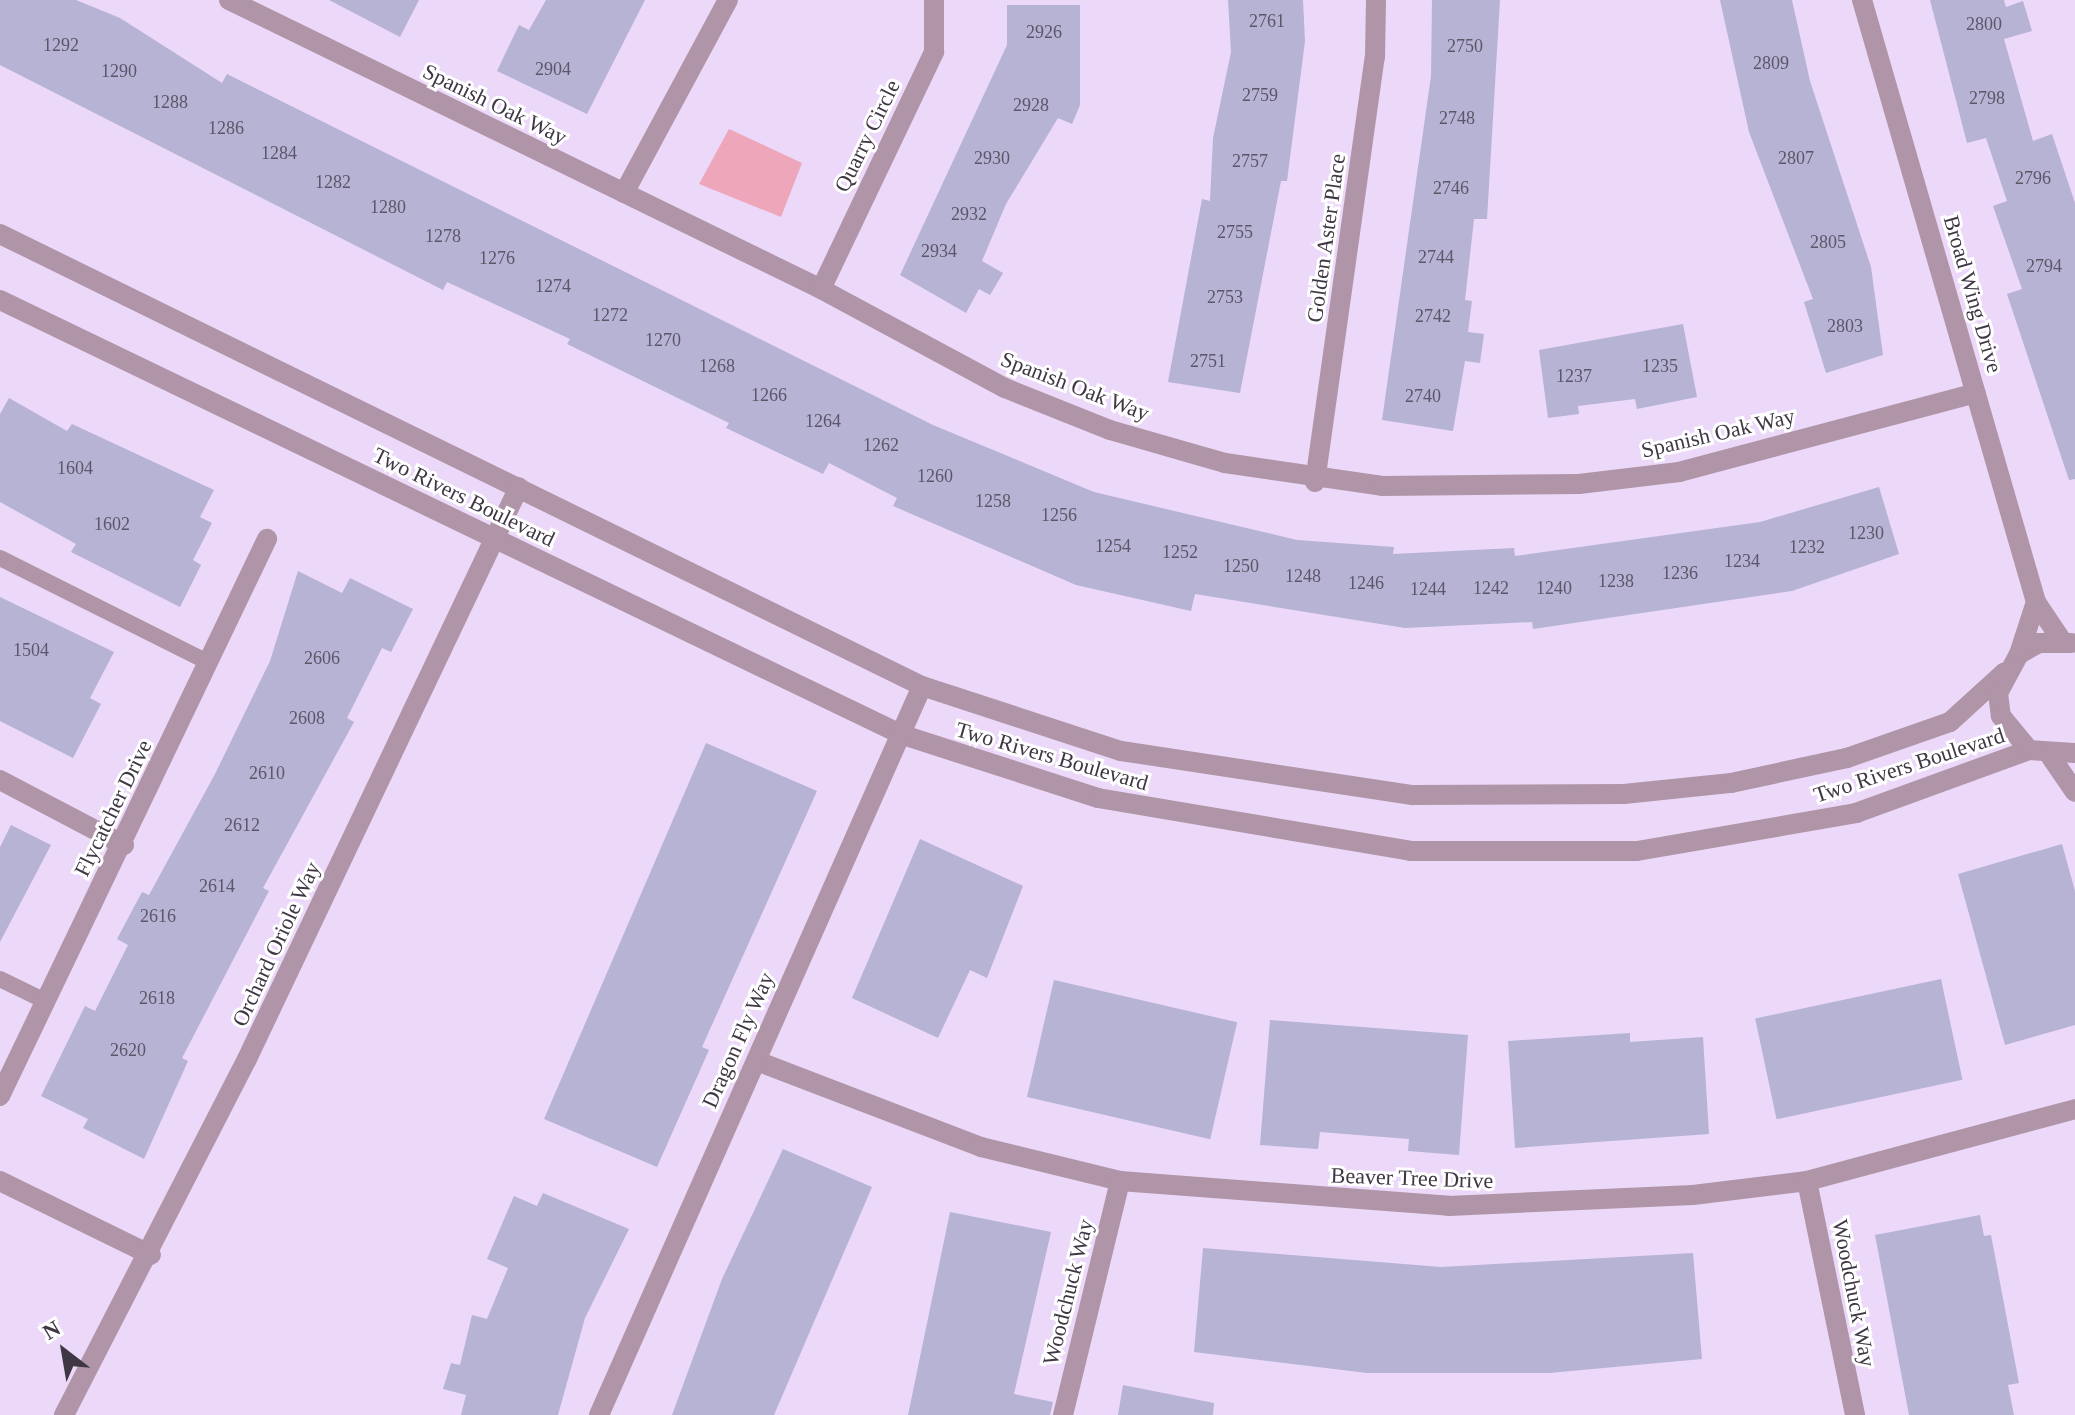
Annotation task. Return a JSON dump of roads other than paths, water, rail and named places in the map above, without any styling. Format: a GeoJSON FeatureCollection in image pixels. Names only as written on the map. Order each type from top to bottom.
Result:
{"type":"FeatureCollection","features":[{"type":"Feature","properties":{"kind":"street"},"geometry":{"type":"LineString","coordinates":[[624,193],[728,0]]}},
{"type":"Feature","properties":{"kind":"street","name":"Quarry Circle"},"geometry":{"type":"LineString","coordinates":[[821,289],[934,52],[934,0]]}},
{"type":"Feature","properties":{"kind":"street","name":"Golden Aster Place"},"geometry":{"type":"LineString","coordinates":[[1315,482],[1375,57],[1376,0]]}},
{"type":"Feature","properties":{"kind":"street","name":"Broad Wing Drive"},"geometry":{"type":"LineString","coordinates":[[1862,0],[2036,602],[2068,642]]}},
{"type":"Feature","properties":{"kind":"street","name":"Spanish Oak Way"},"geometry":{"type":"LineString","coordinates":[[233,1],[821,289],[1005,388],[1110,430],[1315,482],[1461,489],[1679,472],[1976,393]]}},
{"type":"Feature","properties":{"kind":"street","name":"Two Rivers Boulevard"},"geometry":{"type":"LineString","coordinates":[[0,234],[922,686],[1121,751],[1315,784],[1506,798],[1731,783],[1847,758],[1950,722],[2005,672],[2019,654]]}},
{"type":"Feature","properties":{"kind":"street","name":"Two Rivers Boulevard"},"geometry":{"type":"LineString","coordinates":[[0,300],[900,734],[987,767],[1198,820],[1410,851],[1512,857],[1740,838],[1856,813],[2029,750]]}},
{"type":"Feature","properties":{"kind":"street","name":"Orchard Oriole Way"},"geometry":{"type":"LineString","coordinates":[[64,1415],[151,1255],[519,487]]}},
{"type":"Feature","properties":{"kind":"street","name":"Flycatcher Drive"},"geometry":{"type":"LineString","coordinates":[[0,1096],[43,1000],[124,845],[267,539]]}},
{"type":"Feature","properties":{"kind":"street"},"geometry":{"type":"LineString","coordinates":[[2019,654],[2036,602]]}},
{"type":"Feature","properties":{"kind":"street"},"geometry":{"type":"LineString","coordinates":[[2019,654],[2068,642]]}},
{"type":"Feature","properties":{"kind":"street","name":"Two Rivers Boulevard"},"geometry":{"type":"LineString","coordinates":[[2005,672],[2001,716],[2029,750],[2051,757],[2075,753]]}},
{"type":"Feature","properties":{"kind":"street","name":"Dragon Fly Way"},"geometry":{"type":"LineString","coordinates":[[599,1415],[922,686]]}},
{"type":"Feature","properties":{"kind":"street"},"geometry":{"type":"LineString","coordinates":[[2051,757],[2075,792]]}},
{"type":"Feature","properties":{"kind":"street"},"geometry":{"type":"LineString","coordinates":[[0,780],[124,845]]}},
{"type":"Feature","properties":{"kind":"street","name":"Beaver Tree Drive"},"geometry":{"type":"LineString","coordinates":[[757,1061],[981,1147],[1120,1181],[1449,1206],[1693,1195],[1807,1181],[2075,1109]]}},
{"type":"Feature","properties":{"kind":"street"},"geometry":{"type":"LineString","coordinates":[[0,1181],[151,1255]]}},
{"type":"Feature","properties":{"kind":"street","name":"Woodchuck Way"},"geometry":{"type":"LineString","coordinates":[[1063,1415],[1120,1181]]}},
{"type":"Feature","properties":{"kind":"street","name":"Woodchuck Way"},"geometry":{"type":"LineString","coordinates":[[1807,1181],[1855,1415]]}},
{"type":"Feature","properties":{"kind":"lane"},"geometry":{"type":"LineString","coordinates":[[0,558],[208,662]]}},
{"type":"Feature","properties":{"kind":"lane"},"geometry":{"type":"LineString","coordinates":[[0,979],[43,1000]]}}]}
